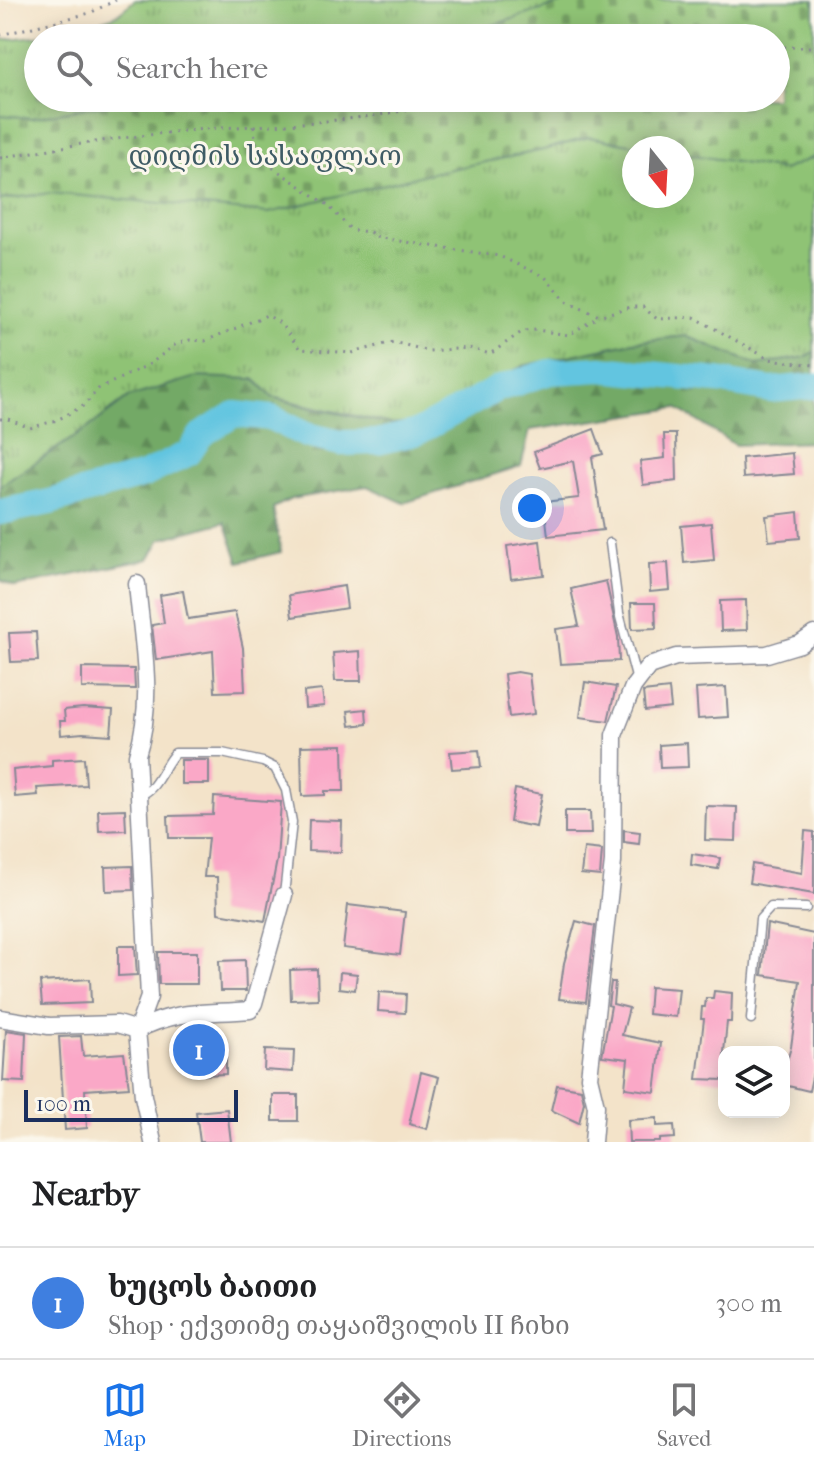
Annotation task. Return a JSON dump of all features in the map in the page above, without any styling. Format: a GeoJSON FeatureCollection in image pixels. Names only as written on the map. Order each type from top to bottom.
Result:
{"type":"FeatureCollection","features":[{"type":"Feature","properties":{"kind":"street"},"geometry":{"type":"LineString","coordinates":[[137,584],[148,697],[146,721],[137,755],[149,997],[137,1030],[143,1096],[153,1142]]}},
{"type":"Feature","properties":{"kind":"street"},"geometry":{"type":"LineString","coordinates":[[593,1142],[596,1106],[589,1077],[613,862],[614,735],[637,682],[649,666],[676,657],[767,654],[800,644],[814,634]]}},
{"type":"Feature","properties":{"kind":"street"},"geometry":{"type":"LineString","coordinates":[[0,1018],[49,1026],[117,1024],[137,1030],[159,1018],[195,1012],[250,1010],[284,895]]}},
{"type":"Feature","properties":{"kind":"lane"},"geometry":{"type":"LineString","coordinates":[[610,543],[619,613],[637,682]]}},
{"type":"Feature","properties":{"kind":"lane"},"geometry":{"type":"LineString","coordinates":[[139,795],[147,793],[156,783],[175,753],[222,753],[263,762],[275,768],[286,790],[292,822],[284,895]]}},
{"type":"Feature","properties":{"kind":"lane"},"geometry":{"type":"LineString","coordinates":[[751,1019],[760,919],[771,907],[806,908]]}},
{"type":"Feature","properties":{"kind":"path"},"geometry":{"type":"LineString","coordinates":[[45,24],[90,13],[116,0]]}},
{"type":"Feature","properties":{"kind":"path"},"geometry":{"type":"LineString","coordinates":[[0,35],[24,29]]}},
{"type":"Feature","properties":{"kind":"path"},"geometry":{"type":"LineString","coordinates":[[790,47],[814,47]]}},
{"type":"Feature","properties":{"kind":"path"},"geometry":{"type":"LineString","coordinates":[[0,158],[101,139],[342,120],[394,112]]}},
{"type":"Feature","properties":{"kind":"path"},"geometry":{"type":"LineString","coordinates":[[253,126],[259,155],[328,205],[351,230],[370,232],[375,237],[499,256],[545,277],[567,302],[599,316]]}},
{"type":"Feature","properties":{"kind":"path"},"geometry":{"type":"LineString","coordinates":[[0,419],[30,428],[57,420],[85,405],[98,389],[150,364],[176,344],[190,340],[205,341],[267,315],[280,323],[300,349],[352,353],[393,342],[429,351],[469,348],[490,354],[523,331],[569,335],[599,316],[630,307],[643,307],[657,319],[694,317],[769,359],[814,365]]}},
{"type":"Feature","properties":{"kind":"green space"},"geometry":{"type":"Polygon","coordinates":[[[135,0],[573,0],[497,24],[91,24],[115,16],[135,0]]]}},
{"type":"Feature","properties":{"kind":"green space","name":"დიღმის სასაფლაო"},"geometry":{"type":"Polygon","coordinates":[[[573,0],[814,0],[814,157],[783,170],[694,155],[694,136],[622,136],[622,143],[589,137],[269,213],[50,193],[0,200],[0,115],[31,118],[64,112],[790,112],[790,24],[497,24],[573,0]]]}},
{"type":"Feature","properties":{"kind":"green space"},"geometry":{"type":"Polygon","coordinates":[[[24,37],[24,112],[64,112],[31,118],[0,115],[0,40],[24,37]]]}},
{"type":"Feature","properties":{"kind":"green space"},"geometry":{"type":"Polygon","coordinates":[[[589,137],[622,143],[622,208],[694,208],[694,155],[783,170],[814,157],[814,352],[806,357],[757,365],[686,336],[633,342],[523,366],[418,422],[391,424],[272,397],[254,379],[129,397],[0,486],[0,200],[50,193],[426,174],[543,150],[589,137]]]}},
{"type":"Feature","properties":{"kind":"green space"},"geometry":{"type":"Polygon","coordinates":[[[686,336],[757,365],[806,357],[814,352],[814,442],[735,445],[677,408],[530,430],[521,466],[404,503],[367,486],[291,499],[273,508],[281,552],[239,562],[225,522],[161,539],[149,559],[15,587],[0,580],[0,486],[129,397],[196,377],[255,379],[272,397],[312,408],[391,424],[418,422],[523,366],[633,342],[686,336]]]}},
{"type":"Feature","properties":{"kind":"building"},"geometry":{"type":"Polygon","coordinates":[[[594,429],[603,454],[592,457],[603,530],[548,536],[544,502],[579,498],[573,461],[540,468],[534,452],[594,429]]]}},
{"type":"Feature","properties":{"kind":"building"},"geometry":{"type":"Polygon","coordinates":[[[664,434],[676,434],[677,481],[643,485],[640,461],[665,458],[664,434]]]}},
{"type":"Feature","properties":{"kind":"building"},"geometry":{"type":"Polygon","coordinates":[[[792,453],[794,474],[743,478],[742,458],[792,453]]]}},
{"type":"Feature","properties":{"kind":"building"},"geometry":{"type":"Polygon","coordinates":[[[798,512],[800,538],[769,541],[766,516],[798,512]]]}},
{"type":"Feature","properties":{"kind":"building"},"geometry":{"type":"Polygon","coordinates":[[[711,523],[714,560],[684,563],[681,526],[711,523]]]}},
{"type":"Feature","properties":{"kind":"building"},"geometry":{"type":"Polygon","coordinates":[[[540,541],[544,575],[511,579],[507,546],[540,541]]]}},
{"type":"Feature","properties":{"kind":"building"},"geometry":{"type":"Polygon","coordinates":[[[668,563],[670,590],[650,592],[649,564],[668,563]]]}},
{"type":"Feature","properties":{"kind":"building"},"geometry":{"type":"Polygon","coordinates":[[[606,581],[618,637],[619,661],[560,664],[556,629],[579,626],[571,589],[606,581]]]}},
{"type":"Feature","properties":{"kind":"building"},"geometry":{"type":"Polygon","coordinates":[[[344,586],[347,608],[292,617],[289,595],[344,586]]]}},
{"type":"Feature","properties":{"kind":"building"},"geometry":{"type":"Polygon","coordinates":[[[183,591],[188,619],[235,612],[243,648],[245,691],[215,692],[213,651],[156,660],[152,625],[164,623],[160,595],[183,591]]]}},
{"type":"Feature","properties":{"kind":"building"},"geometry":{"type":"Polygon","coordinates":[[[746,600],[747,630],[721,631],[720,601],[746,600]]]}},
{"type":"Feature","properties":{"kind":"building"},"geometry":{"type":"Polygon","coordinates":[[[631,603],[655,603],[656,628],[632,629],[631,603]]]}},
{"type":"Feature","properties":{"kind":"building"},"geometry":{"type":"Polygon","coordinates":[[[36,632],[38,661],[11,662],[9,633],[36,632]]]}},
{"type":"Feature","properties":{"kind":"building"},"geometry":{"type":"Polygon","coordinates":[[[360,651],[361,681],[335,681],[333,653],[360,651]]]}},
{"type":"Feature","properties":{"kind":"building"},"geometry":{"type":"Polygon","coordinates":[[[82,668],[134,669],[135,689],[82,688],[82,668]]]}},
{"type":"Feature","properties":{"kind":"building"},"geometry":{"type":"Polygon","coordinates":[[[504,674],[529,674],[534,714],[509,717],[504,674]]]}},
{"type":"Feature","properties":{"kind":"building"},"geometry":{"type":"Polygon","coordinates":[[[585,682],[616,687],[608,721],[580,717],[585,682]]]}},
{"type":"Feature","properties":{"kind":"building"},"geometry":{"type":"Polygon","coordinates":[[[726,687],[728,717],[698,719],[696,689],[726,687]]]}},
{"type":"Feature","properties":{"kind":"building"},"geometry":{"type":"Polygon","coordinates":[[[669,689],[671,708],[645,711],[643,692],[669,689]]]}},
{"type":"Feature","properties":{"kind":"building"},"geometry":{"type":"Polygon","coordinates":[[[322,690],[324,706],[305,708],[304,692],[322,690]]]}},
{"type":"Feature","properties":{"kind":"building"},"geometry":{"type":"Polygon","coordinates":[[[366,709],[367,724],[350,726],[348,711],[366,709]]]}},
{"type":"Feature","properties":{"kind":"building"},"geometry":{"type":"Polygon","coordinates":[[[64,710],[113,710],[111,735],[61,735],[60,721],[65,721],[64,710]]]}},
{"type":"Feature","properties":{"kind":"building"},"geometry":{"type":"Polygon","coordinates":[[[687,743],[688,767],[660,768],[659,745],[687,743]]]}},
{"type":"Feature","properties":{"kind":"building"},"geometry":{"type":"Polygon","coordinates":[[[343,745],[344,791],[302,796],[301,746],[343,745]]]}},
{"type":"Feature","properties":{"kind":"building"},"geometry":{"type":"Polygon","coordinates":[[[479,750],[481,767],[452,769],[450,752],[479,750]]]}},
{"type":"Feature","properties":{"kind":"building"},"geometry":{"type":"Polygon","coordinates":[[[84,758],[86,785],[37,788],[38,795],[15,797],[13,770],[52,766],[52,760],[84,758]]]}},
{"type":"Feature","properties":{"kind":"building"},"geometry":{"type":"Polygon","coordinates":[[[181,760],[209,760],[209,784],[181,784],[181,760]]]}},
{"type":"Feature","properties":{"kind":"building"},"geometry":{"type":"Polygon","coordinates":[[[515,789],[542,794],[536,827],[510,822],[515,789]]]}},
{"type":"Feature","properties":{"kind":"building"},"geometry":{"type":"Polygon","coordinates":[[[214,797],[281,802],[277,860],[265,921],[218,913],[217,877],[204,877],[208,838],[169,838],[168,816],[213,815],[214,797]]]}},
{"type":"Feature","properties":{"kind":"building"},"geometry":{"type":"Polygon","coordinates":[[[706,806],[737,807],[736,841],[705,840],[706,806]]]}},
{"type":"Feature","properties":{"kind":"building"},"geometry":{"type":"Polygon","coordinates":[[[125,809],[126,830],[99,831],[98,810],[125,809]]]}},
{"type":"Feature","properties":{"kind":"building"},"geometry":{"type":"Polygon","coordinates":[[[565,811],[590,811],[591,834],[565,834],[565,811]]]}},
{"type":"Feature","properties":{"kind":"building"},"geometry":{"type":"Polygon","coordinates":[[[309,820],[342,821],[341,852],[308,851],[309,820]]]}},
{"type":"Feature","properties":{"kind":"building"},"geometry":{"type":"Polygon","coordinates":[[[624,830],[640,832],[639,844],[624,842],[624,830]]]}},
{"type":"Feature","properties":{"kind":"building"},"geometry":{"type":"Polygon","coordinates":[[[805,831],[814,832],[814,894],[749,883],[752,864],[802,873],[805,831]]]}},
{"type":"Feature","properties":{"kind":"building"},"geometry":{"type":"Polygon","coordinates":[[[584,848],[602,850],[600,876],[581,874],[584,848]]]}},
{"type":"Feature","properties":{"kind":"building"},"geometry":{"type":"Polygon","coordinates":[[[692,854],[720,858],[718,869],[691,865],[692,854]]]}},
{"type":"Feature","properties":{"kind":"building"},"geometry":{"type":"Polygon","coordinates":[[[132,866],[133,890],[106,891],[105,867],[132,866]]]}},
{"type":"Feature","properties":{"kind":"building"},"geometry":{"type":"Polygon","coordinates":[[[348,905],[405,912],[400,955],[343,948],[348,905]]]}},
{"type":"Feature","properties":{"kind":"building"},"geometry":{"type":"Polygon","coordinates":[[[576,921],[595,926],[586,1002],[559,999],[564,963],[576,921]]]}},
{"type":"Feature","properties":{"kind":"building"},"geometry":{"type":"Polygon","coordinates":[[[767,924],[814,934],[814,1068],[809,1091],[790,1086],[790,1050],[800,981],[762,975],[767,924]]]}},
{"type":"Feature","properties":{"kind":"building"},"geometry":{"type":"Polygon","coordinates":[[[118,946],[135,946],[137,975],[118,976],[118,946]]]}},
{"type":"Feature","properties":{"kind":"building"},"geometry":{"type":"Polygon","coordinates":[[[158,952],[197,952],[197,984],[159,984],[158,952]]]}},
{"type":"Feature","properties":{"kind":"building"},"geometry":{"type":"Polygon","coordinates":[[[245,960],[246,991],[220,991],[219,961],[245,960]]]}},
{"type":"Feature","properties":{"kind":"building"},"geometry":{"type":"Polygon","coordinates":[[[317,969],[318,999],[291,1000],[290,970],[317,969]]]}},
{"type":"Feature","properties":{"kind":"building"},"geometry":{"type":"Polygon","coordinates":[[[340,972],[357,974],[355,990],[339,988],[340,972]]]}},
{"type":"Feature","properties":{"kind":"building"},"geometry":{"type":"Polygon","coordinates":[[[90,979],[91,1003],[42,1005],[40,982],[90,979]]]}},
{"type":"Feature","properties":{"kind":"building"},"geometry":{"type":"Polygon","coordinates":[[[611,982],[615,982],[613,1004],[629,1008],[622,1035],[661,1043],[655,1092],[625,1088],[628,1059],[602,1056],[611,1006],[608,1005],[611,982]]]}},
{"type":"Feature","properties":{"kind":"building"},"geometry":{"type":"Polygon","coordinates":[[[650,987],[679,989],[676,1017],[648,1014],[650,987]]]}},
{"type":"Feature","properties":{"kind":"building"},"geometry":{"type":"Polygon","coordinates":[[[714,991],[732,993],[731,1022],[727,1022],[725,1046],[718,1046],[718,1080],[697,1079],[704,1019],[701,1019],[702,1007],[705,1007],[706,998],[713,998],[714,991]]]}},
{"type":"Feature","properties":{"kind":"building"},"geometry":{"type":"Polygon","coordinates":[[[379,992],[406,994],[405,1013],[378,1011],[379,992]]]}},
{"type":"Feature","properties":{"kind":"building"},"geometry":{"type":"Polygon","coordinates":[[[6,1030],[26,1033],[24,1082],[3,1081],[6,1030]]]}},
{"type":"Feature","properties":{"kind":"building"},"geometry":{"type":"Polygon","coordinates":[[[81,1036],[83,1056],[124,1053],[129,1087],[85,1090],[87,1128],[65,1130],[59,1037],[81,1036]]]}},
{"type":"Feature","properties":{"kind":"building"},"geometry":{"type":"Polygon","coordinates":[[[204,1047],[226,1047],[226,1074],[204,1075],[204,1047]]]}},
{"type":"Feature","properties":{"kind":"building"},"geometry":{"type":"Polygon","coordinates":[[[265,1050],[294,1051],[293,1072],[264,1070],[265,1050]]]}},
{"type":"Feature","properties":{"kind":"building"},"geometry":{"type":"Polygon","coordinates":[[[421,1072],[439,1077],[427,1129],[409,1124],[421,1072]]]}},
{"type":"Feature","properties":{"kind":"building"},"geometry":{"type":"Polygon","coordinates":[[[557,1085],[581,1089],[584,1102],[579,1123],[551,1110],[557,1085]]]}},
{"type":"Feature","properties":{"kind":"building"},"geometry":{"type":"Polygon","coordinates":[[[273,1095],[298,1095],[298,1121],[273,1121],[273,1095]]]}},
{"type":"Feature","properties":{"kind":"building"},"geometry":{"type":"Polygon","coordinates":[[[227,1109],[231,1142],[200,1142],[196,1112],[227,1109]]]}},
{"type":"Feature","properties":{"kind":"building"},"geometry":{"type":"Polygon","coordinates":[[[657,1118],[657,1126],[674,1125],[675,1138],[660,1139],[660,1142],[629,1142],[628,1120],[657,1118]]]}},
{"type":"Feature","properties":{"kind":"waterway"},"geometry":{"type":"LineString","coordinates":[[0,512],[50,502],[144,475],[189,453],[201,435],[235,414],[272,418],[306,435],[341,443],[377,442],[418,432],[497,389],[550,372],[601,369],[718,381],[771,390],[814,386]]}},
{"type":"Feature","properties":{"kind":"place","name":"ხუცოს ბაითი"},"geometry":{"type":"Point","coordinates":[199,1050]}}]}
